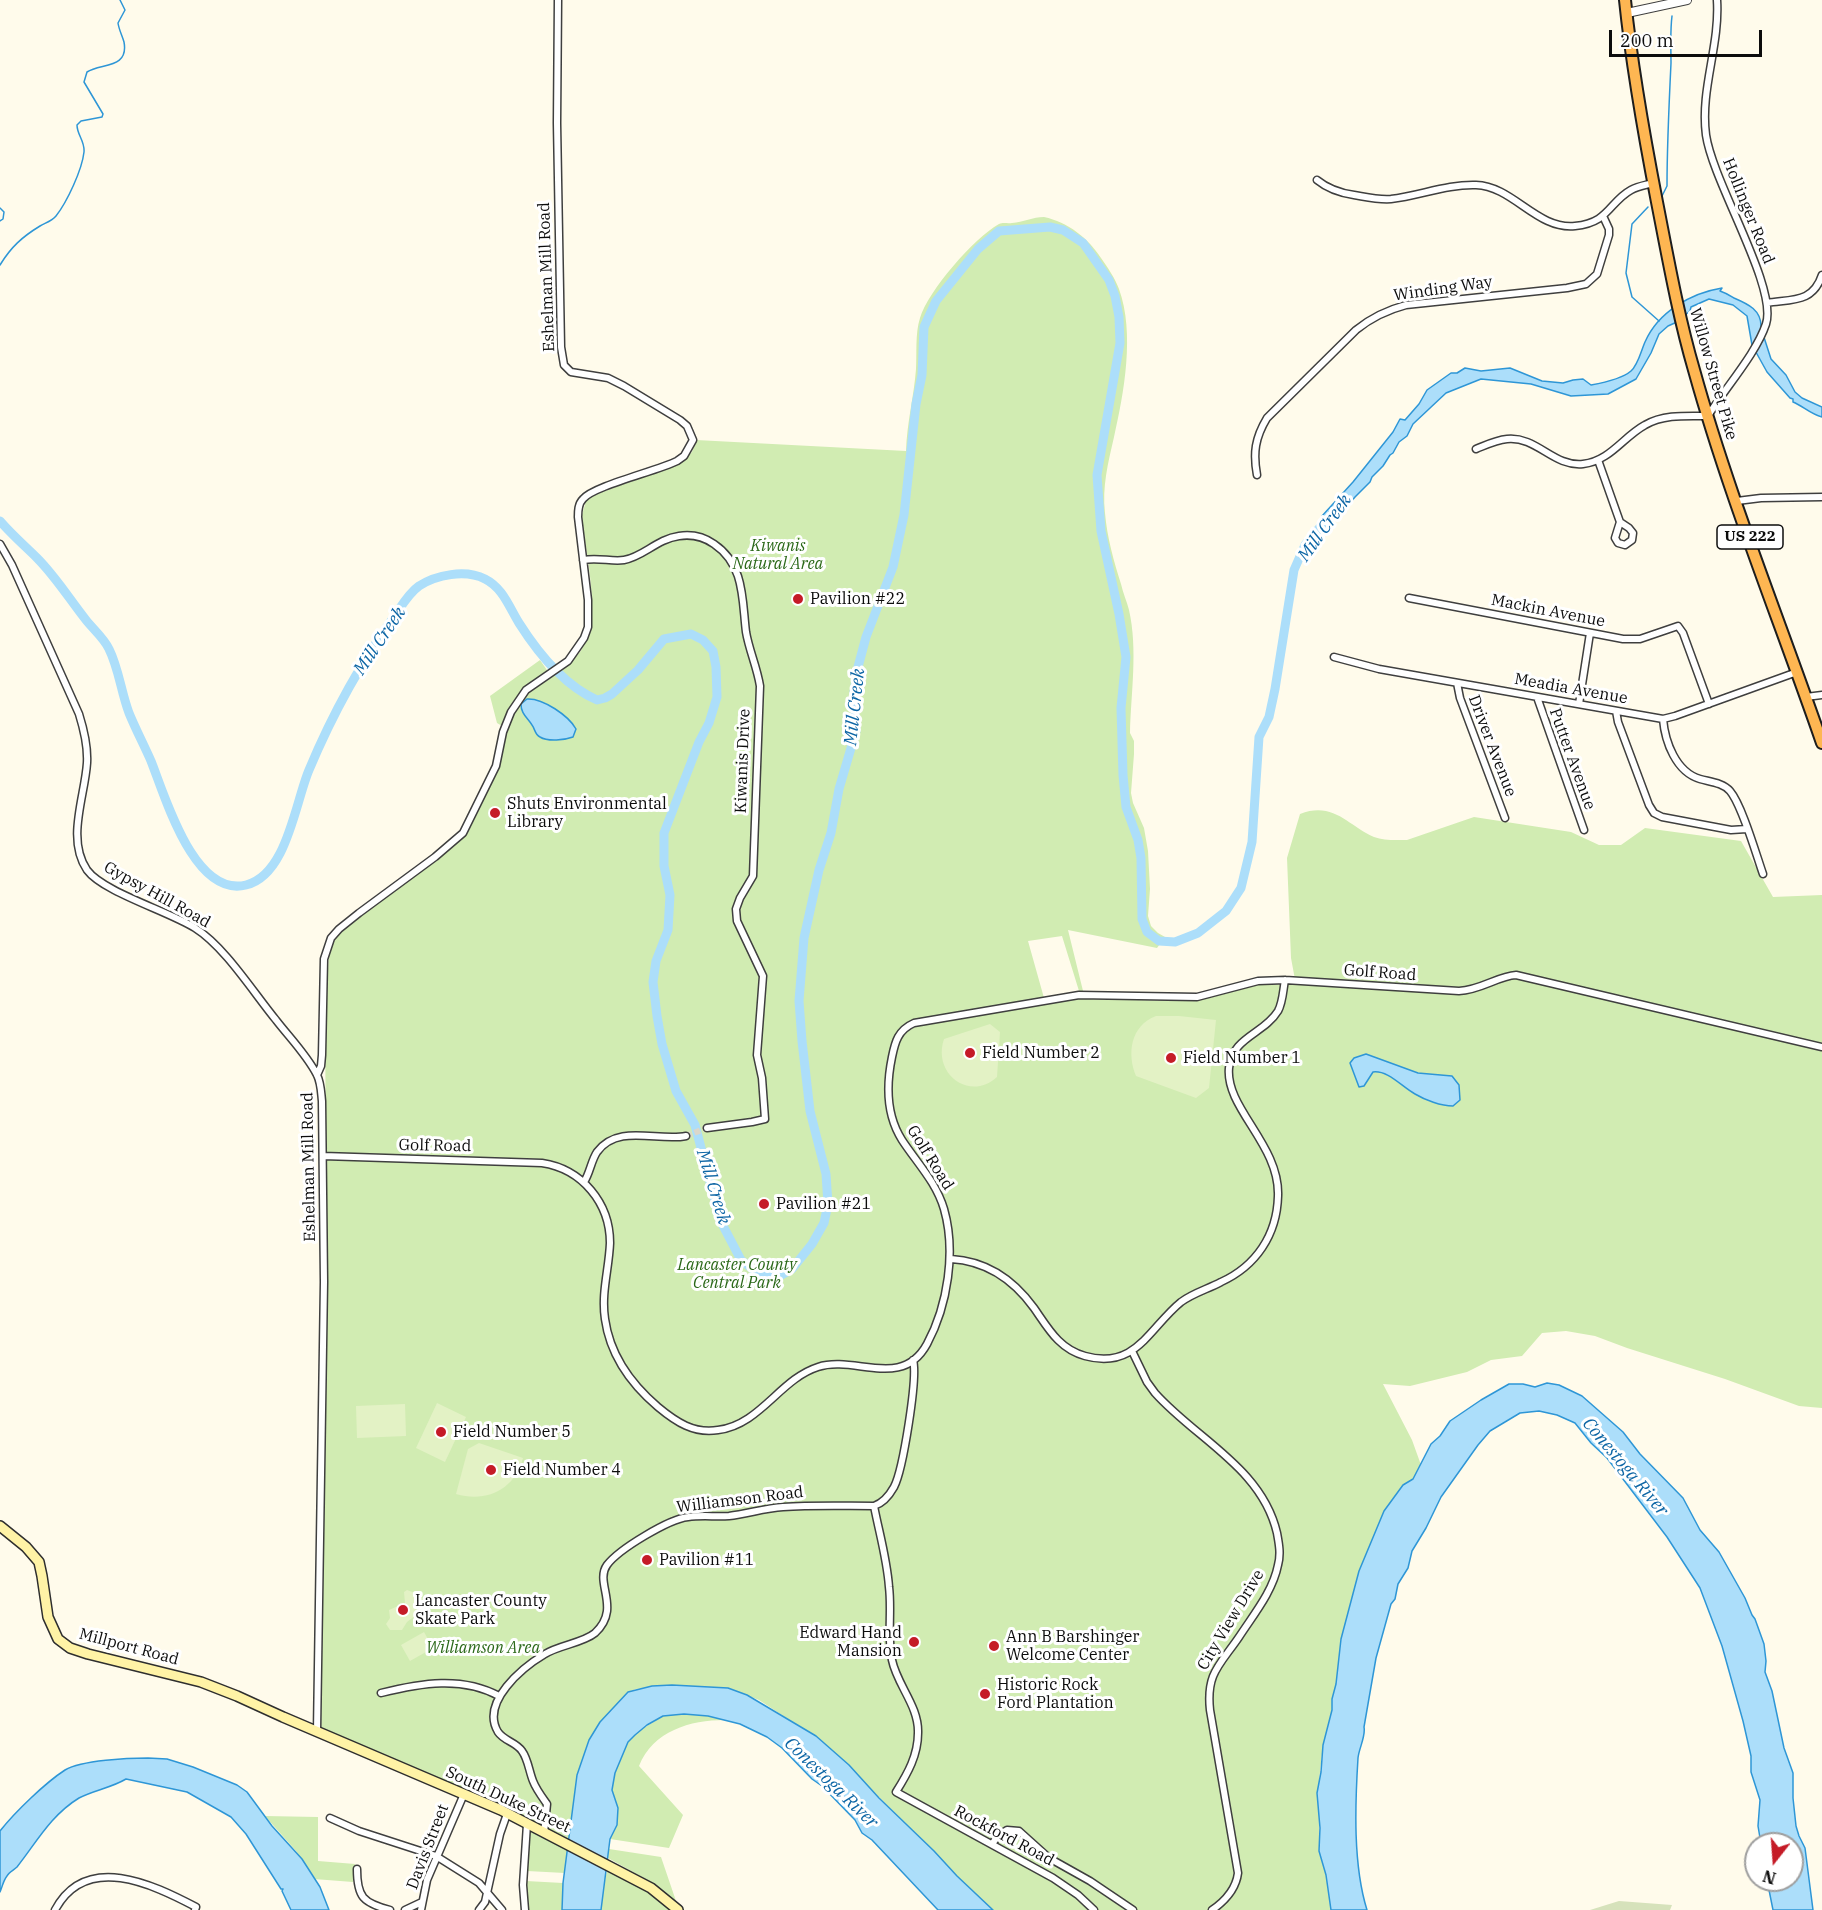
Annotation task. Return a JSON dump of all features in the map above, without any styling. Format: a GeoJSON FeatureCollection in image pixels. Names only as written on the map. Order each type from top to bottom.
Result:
{"type":"FeatureCollection","features":[{"type":"Feature","properties":{"kind":"highway","name":"Willow Street Pike"},"geometry":{"type":"LineString","coordinates":[[1625,0],[1653,183],[1683,330],[1708,416],[1822,743]]}},
{"type":"Feature","properties":{"kind":"main road","name":"Millport Road"},"geometry":{"type":"LineString","coordinates":[[0,1527],[26,1547],[39,1562],[48,1617],[54,1632],[67,1646],[88,1654],[201,1682],[317,1731]]}},
{"type":"Feature","properties":{"kind":"main road","name":"South Duke Street"},"geometry":{"type":"LineString","coordinates":[[317,1731],[507,1814],[651,1888],[678,1910]]}},
{"type":"Feature","properties":{"kind":"street","name":"Eshelman Mill Road"},"geometry":{"type":"LineString","coordinates":[[317,1731],[324,1282],[321,1089],[317,1075],[322,1055],[324,958],[330,941],[339,929],[435,857],[463,833],[496,766],[503,732],[511,712],[526,690],[568,661],[584,638],[588,627],[588,600],[578,517],[578,508],[582,499],[598,490],[677,461],[684,456],[693,440],[687,426],[681,420],[624,386],[598,376],[571,372],[564,365],[561,347],[558,216],[558,0]]}},
{"type":"Feature","properties":{"kind":"street"},"geometry":{"type":"LineString","coordinates":[[1627,13],[1687,0]]}},
{"type":"Feature","properties":{"kind":"street","name":"Hollinger Road"},"geometry":{"type":"LineString","coordinates":[[1708,416],[1748,357],[1768,317],[1767,303],[1758,271],[1723,188],[1707,138],[1704,109],[1716,26],[1717,0]]}},
{"type":"Feature","properties":{"kind":"street"},"geometry":{"type":"LineString","coordinates":[[1317,180],[1337,191],[1377,199],[1390,199],[1477,185],[1493,189],[1541,217],[1561,225],[1586,225],[1603,216],[1630,190],[1653,183]]}},
{"type":"Feature","properties":{"kind":"street","name":"Winding Way"},"geometry":{"type":"LineString","coordinates":[[1257,475],[1254,453],[1267,418],[1356,330],[1368,321],[1384,312],[1406,305],[1586,284],[1597,274],[1607,245],[1609,229],[1603,216]]}},
{"type":"Feature","properties":{"kind":"street"},"geometry":{"type":"LineString","coordinates":[[1767,303],[1810,295],[1817,287],[1822,275]]}},
{"type":"Feature","properties":{"kind":"street"},"geometry":{"type":"LineString","coordinates":[[1476,449],[1498,441],[1514,439],[1529,442],[1554,459],[1569,464],[1585,464],[1598,460],[1637,430],[1655,420],[1673,416],[1708,416]]}},
{"type":"Feature","properties":{"kind":"street"},"geometry":{"type":"LineString","coordinates":[[1598,460],[1620,522]]}},
{"type":"Feature","properties":{"kind":"street"},"geometry":{"type":"LineString","coordinates":[[1737,501],[1761,498],[1822,497]]}},
{"type":"Feature","properties":{"kind":"street","name":"Kiwanis Drive"},"geometry":{"type":"LineString","coordinates":[[583,560],[594,558],[626,560],[666,539],[694,536],[708,541],[727,555],[738,575],[743,596],[746,631],[760,686],[753,876],[740,898],[736,909],[736,921],[751,947],[763,976],[757,1055],[762,1078],[765,1119],[707,1128]]}},
{"type":"Feature","properties":{"kind":"street","name":"Gypsy Hill Road"},"geometry":{"type":"LineString","coordinates":[[0,544],[79,714],[84,731],[87,764],[78,836],[81,855],[87,869],[108,886],[183,921],[206,936],[222,953],[317,1075]]}},
{"type":"Feature","properties":{"kind":"street","name":"Mackin Avenue"},"geometry":{"type":"LineString","coordinates":[[1409,598],[1635,640],[1680,627],[1709,704]]}},
{"type":"Feature","properties":{"kind":"street"},"geometry":{"type":"LineString","coordinates":[[1579,704],[1590,633]]}},
{"type":"Feature","properties":{"kind":"street","name":"Meadia Avenue"},"geometry":{"type":"LineString","coordinates":[[1334,657],[1379,669],[1663,719],[1797,672]]}},
{"type":"Feature","properties":{"kind":"street","name":"Driver Avenue"},"geometry":{"type":"LineString","coordinates":[[1457,683],[1460,698],[1505,818]]}},
{"type":"Feature","properties":{"kind":"street"},"geometry":{"type":"LineString","coordinates":[[1806,697],[1822,695]]}},
{"type":"Feature","properties":{"kind":"street","name":"Putter Avenue"},"geometry":{"type":"LineString","coordinates":[[1537,697],[1584,830]]}},
{"type":"Feature","properties":{"kind":"street"},"geometry":{"type":"LineString","coordinates":[[1616,711],[1618,722],[1654,813],[1662,817],[1731,830],[1747,829]]}},
{"type":"Feature","properties":{"kind":"street"},"geometry":{"type":"LineString","coordinates":[[1663,719],[1671,750],[1684,770],[1728,789],[1735,799],[1763,874]]}},
{"type":"Feature","properties":{"kind":"street","name":"Golf Road"},"geometry":{"type":"LineString","coordinates":[[323,1156],[542,1163],[559,1167],[584,1182],[603,1208],[609,1227],[610,1245],[603,1296],[605,1321],[612,1345],[621,1364],[633,1382],[657,1406],[679,1423],[690,1428],[708,1431],[734,1426],[756,1413],[800,1376],[812,1369],[825,1365],[846,1364],[889,1370],[913,1360],[927,1344],[947,1283],[951,1259],[948,1227],[940,1198],[926,1170],[901,1138],[891,1116],[888,1080],[898,1035],[904,1027],[931,1020],[1079,995],[1197,997],[1258,981],[1285,980],[1459,991],[1479,988],[1510,975],[1521,975],[1822,1047]]}},
{"type":"Feature","properties":{"kind":"street"},"geometry":{"type":"LineString","coordinates":[[951,1259],[982,1265],[1011,1282],[1025,1296],[1053,1335],[1065,1347],[1091,1358],[1105,1359],[1115,1358],[1132,1351],[1145,1342],[1188,1297],[1232,1277],[1247,1266],[1260,1252],[1272,1230],[1277,1212],[1278,1194],[1275,1171],[1267,1150],[1234,1094],[1229,1078],[1229,1067],[1233,1054],[1241,1042],[1278,1011],[1285,980]]}},
{"type":"Feature","properties":{"kind":"street"},"geometry":{"type":"LineString","coordinates":[[584,1182],[596,1154],[604,1145],[614,1140],[631,1135],[686,1136]]}},
{"type":"Feature","properties":{"kind":"street","name":"City View Drive"},"geometry":{"type":"LineString","coordinates":[[1132,1351],[1147,1382],[1159,1398],[1228,1457],[1255,1487],[1272,1517],[1279,1544],[1278,1566],[1269,1590],[1216,1668],[1209,1684],[1210,1710],[1238,1873],[1234,1888],[1212,1910]]}},
{"type":"Feature","properties":{"kind":"street"},"geometry":{"type":"LineString","coordinates":[[874,1506],[888,1496],[899,1474],[914,1376],[913,1360]]}},
{"type":"Feature","properties":{"kind":"street","name":"Williamson Road"},"geometry":{"type":"LineString","coordinates":[[499,1696],[516,1676],[535,1660],[556,1648],[585,1638],[598,1629],[607,1612],[608,1600],[604,1580],[607,1565],[626,1549],[664,1525],[690,1516],[729,1516],[783,1507],[874,1506]]}},
{"type":"Feature","properties":{"kind":"street","name":"Rockford Road"},"geometry":{"type":"LineString","coordinates":[[874,1506],[889,1585],[891,1659],[914,1712],[918,1727],[918,1744],[913,1761],[896,1792],[1053,1878],[1078,1895],[1094,1910]]}},
{"type":"Feature","properties":{"kind":"street"},"geometry":{"type":"LineString","coordinates":[[381,1693],[430,1683],[450,1682],[482,1689],[499,1696],[494,1711],[496,1729],[522,1751],[536,1788],[547,1804],[544,1833]]}},
{"type":"Feature","properties":{"kind":"street","name":"Davis Street"},"geometry":{"type":"LineString","coordinates":[[421,1910],[427,1880],[464,1794]]}},
{"type":"Feature","properties":{"kind":"street"},"geometry":{"type":"LineString","coordinates":[[479,1910],[485,1902],[500,1834],[507,1814]]}},
{"type":"Feature","properties":{"kind":"street"},"geometry":{"type":"LineString","coordinates":[[330,1818],[377,1837],[436,1856],[472,1876],[488,1891],[502,1910]]}},
{"type":"Feature","properties":{"kind":"street"},"geometry":{"type":"LineString","coordinates":[[525,1910],[523,1885],[527,1824]]}},
{"type":"Feature","properties":{"kind":"street"},"geometry":{"type":"LineString","coordinates":[[992,1844],[998,1836],[1008,1830],[1019,1832],[1049,1858],[1090,1881],[1133,1910]]}},
{"type":"Feature","properties":{"kind":"street"},"geometry":{"type":"LineString","coordinates":[[357,1869],[358,1890],[367,1907],[390,1910]]}},
{"type":"Feature","properties":{"kind":"street"},"geometry":{"type":"LineString","coordinates":[[55,1910],[65,1894],[73,1887],[88,1879],[103,1876],[116,1877],[153,1888],[195,1908]]}},
{"type":"Feature","properties":{"kind":"street"},"geometry":{"type":"LineString","coordinates":[[405,1910],[422,1902]]}},
{"type":"Feature","properties":{"kind":"green space","name":"Lancaster County Central Park"},"geometry":{"type":"Polygon","coordinates":[[[1040,217],[1053,219],[1069,227],[1090,244],[1113,277],[1124,306],[1126,363],[1106,475],[1104,503],[1111,549],[1132,625],[1134,656],[1130,733],[1134,741],[1134,754],[1131,793],[1144,828],[1148,851],[1150,889],[1148,916],[1151,926],[1165,937],[1157,948],[1068,930],[1085,999],[1188,1001],[1262,984],[1296,985],[1291,958],[1287,858],[1300,814],[1312,811],[1340,816],[1374,837],[1386,840],[1407,840],[1474,817],[1571,832],[1599,845],[1621,845],[1645,828],[1741,841],[1773,897],[1822,895],[1822,1408],[1799,1406],[1595,1336],[1566,1331],[1542,1333],[1522,1356],[1491,1360],[1467,1372],[1410,1386],[1383,1384],[1412,1440],[1421,1465],[1413,1479],[1403,1485],[1384,1511],[1359,1571],[1341,1639],[1332,1710],[1323,1745],[1319,1781],[1319,1851],[1326,1875],[1331,1910],[993,1910],[823,1742],[759,1700],[728,1688],[672,1685],[628,1692],[607,1715],[586,1748],[570,1824],[565,1873],[527,1871],[530,1821],[321,1729],[325,1018],[329,953],[332,942],[339,933],[453,847],[472,823],[497,773],[507,729],[497,723],[490,696],[540,660],[551,676],[580,652],[587,639],[592,605],[582,515],[586,501],[594,495],[679,464],[692,452],[696,440],[906,451],[916,369],[917,330],[920,318],[932,294],[953,266],[989,231],[1001,223],[1040,217]],[[1062,936],[1028,941],[1044,998],[1079,991],[1062,936]]]}},
{"type":"Feature","properties":{"kind":"green space","name":"Field Number 1"},"geometry":{"type":"Polygon","coordinates":[[[1156,1016],[1216,1020],[1209,1088],[1196,1098],[1136,1076],[1132,1059],[1133,1042],[1141,1026],[1156,1016]]]}},
{"type":"Feature","properties":{"kind":"green space","name":"Field Number 2"},"geometry":{"type":"Polygon","coordinates":[[[990,1024],[1000,1032],[997,1077],[976,1087],[965,1085],[948,1073],[943,1063],[944,1039],[990,1024]]]}},
{"type":"Feature","properties":{"kind":"green space","name":"Field Number 5"},"geometry":{"type":"Polygon","coordinates":[[[437,1403],[466,1417],[445,1462],[416,1448],[437,1403]]]}},
{"type":"Feature","properties":{"kind":"green space"},"geometry":{"type":"Polygon","coordinates":[[[405,1404],[406,1436],[357,1438],[356,1406],[405,1404]]]}},
{"type":"Feature","properties":{"kind":"green space","name":"Field Number 4"},"geometry":{"type":"Polygon","coordinates":[[[479,1443],[523,1458],[519,1469],[506,1485],[489,1495],[478,1497],[456,1494],[468,1449],[479,1443]]]}},
{"type":"Feature","properties":{"kind":"green space","name":"Lancaster County Skate Park"},"geometry":{"type":"Polygon","coordinates":[[[407,1590],[415,1593],[416,1615],[407,1622],[402,1630],[390,1630],[386,1624],[390,1618],[389,1610],[405,1603],[404,1592],[407,1590]]]}},
{"type":"Feature","properties":{"kind":"green space"},"geometry":{"type":"Polygon","coordinates":[[[424,1632],[433,1648],[410,1661],[401,1645],[424,1632]]]}},
{"type":"Feature","properties":{"kind":"green space"},"geometry":{"type":"Polygon","coordinates":[[[684,1714],[725,1720],[699,1722],[674,1730],[653,1744],[639,1766],[683,1815],[669,1848],[610,1839],[617,1825],[618,1808],[612,1790],[615,1773],[628,1742],[639,1731],[663,1716],[684,1714]]]}},
{"type":"Feature","properties":{"kind":"green space"},"geometry":{"type":"Polygon","coordinates":[[[265,1816],[318,1817],[318,1861],[355,1864],[353,1882],[314,1879],[296,1851],[265,1816]]]}},
{"type":"Feature","properties":{"kind":"green space"},"geometry":{"type":"Polygon","coordinates":[[[609,1849],[661,1857],[676,1901],[651,1882],[608,1858],[609,1849]]]}},
{"type":"Feature","properties":{"kind":"green space"},"geometry":{"type":"Polygon","coordinates":[[[607,1871],[651,1893],[672,1910],[601,1910],[607,1871]]]}},
{"type":"Feature","properties":{"kind":"green space"},"geometry":{"type":"Polygon","coordinates":[[[526,1881],[563,1883],[562,1910],[528,1910],[526,1881]]]}},
{"type":"Feature","properties":{"kind":"green space"},"geometry":{"type":"Polygon","coordinates":[[[1619,1901],[1672,1905],[1670,1910],[1590,1910],[1619,1901]]]}},
{"type":"Feature","properties":{"kind":"water","name":"Mill Creek"},"geometry":{"type":"Polygon","coordinates":[[[1722,288],[1720,291],[1749,305],[1757,312],[1771,359],[1786,375],[1795,392],[1802,398],[1822,407],[1822,417],[1793,402],[1793,399],[1767,372],[1752,345],[1747,316],[1733,305],[1709,299],[1691,307],[1690,311],[1677,322],[1659,334],[1636,379],[1608,394],[1571,396],[1531,384],[1481,379],[1446,393],[1413,424],[1407,436],[1399,442],[1370,482],[1329,527],[1322,516],[1353,482],[1393,432],[1400,419],[1405,420],[1419,404],[1427,390],[1451,373],[1457,373],[1465,368],[1481,371],[1510,368],[1542,381],[1563,383],[1583,379],[1591,385],[1612,380],[1627,374],[1633,368],[1651,331],[1667,313],[1687,299],[1722,288]]]}},
{"type":"Feature","properties":{"kind":"water"},"geometry":{"type":"Polygon","coordinates":[[[527,699],[540,701],[562,714],[576,729],[573,737],[552,740],[538,736],[522,710],[521,704],[527,699]]]}},
{"type":"Feature","properties":{"kind":"water"},"geometry":{"type":"Polygon","coordinates":[[[1366,1054],[1418,1073],[1452,1076],[1459,1085],[1460,1100],[1453,1106],[1433,1102],[1379,1072],[1373,1072],[1364,1086],[1359,1087],[1350,1063],[1354,1058],[1366,1054]]]}},
{"type":"Feature","properties":{"kind":"water","name":"Conestoga River"},"geometry":{"type":"Polygon","coordinates":[[[1547,1383],[1559,1385],[1582,1396],[1623,1432],[1640,1454],[1683,1498],[1700,1530],[1719,1552],[1745,1598],[1764,1644],[1765,1672],[1772,1691],[1784,1748],[1793,1773],[1793,1798],[1798,1832],[1759,1832],[1760,1800],[1751,1772],[1751,1756],[1743,1721],[1722,1646],[1700,1588],[1667,1537],[1607,1458],[1575,1423],[1557,1415],[1539,1411],[1520,1413],[1490,1431],[1478,1445],[1441,1497],[1412,1551],[1408,1568],[1398,1584],[1376,1658],[1358,1758],[1357,1855],[1362,1893],[1367,1910],[1331,1910],[1326,1875],[1319,1851],[1317,1793],[1323,1745],[1332,1710],[1341,1639],[1359,1571],[1384,1511],[1403,1485],[1413,1479],[1431,1444],[1440,1436],[1450,1421],[1509,1384],[1535,1387],[1547,1383]]]}},
{"type":"Feature","properties":{"kind":"water","name":"Conestoga River"},"geometry":{"type":"Polygon","coordinates":[[[652,1686],[728,1688],[747,1695],[816,1736],[849,1765],[879,1798],[993,1910],[938,1910],[872,1840],[862,1833],[855,1820],[782,1748],[767,1737],[740,1724],[708,1716],[684,1714],[663,1716],[647,1725],[628,1742],[615,1773],[612,1790],[618,1808],[617,1825],[610,1839],[601,1910],[562,1910],[563,1883],[577,1775],[589,1740],[600,1722],[628,1692],[652,1686]]]}},
{"type":"Feature","properties":{"kind":"water"},"geometry":{"type":"Polygon","coordinates":[[[167,1759],[193,1767],[237,1785],[247,1792],[272,1826],[302,1859],[320,1887],[329,1910],[291,1910],[283,1889],[246,1834],[231,1817],[187,1792],[126,1779],[79,1798],[60,1813],[4,1880],[0,1892],[0,1831],[40,1790],[65,1770],[82,1764],[106,1760],[167,1759]]]}},
{"type":"Feature","properties":{"kind":"water"},"geometry":{"type":"Polygon","coordinates":[[[1804,1846],[1813,1910],[1773,1910],[1769,1892],[1804,1892],[1804,1846]]]}},
{"type":"Feature","properties":{"kind":"waterway"},"geometry":{"type":"LineString","coordinates":[[0,265],[22,238],[56,216],[73,186],[84,152],[77,125],[81,121],[102,117],[103,114],[84,82],[87,72],[113,64],[122,57],[124,51],[124,42],[118,23],[125,10],[120,0]]}},
{"type":"Feature","properties":{"kind":"waterway"},"geometry":{"type":"LineString","coordinates":[[1662,196],[1667,186],[1672,16]]}},
{"type":"Feature","properties":{"kind":"waterway"},"geometry":{"type":"LineString","coordinates":[[1648,207],[1632,224],[1626,273],[1632,297],[1659,321]]}},
{"type":"Feature","properties":{"kind":"waterway"},"geometry":{"type":"LineString","coordinates":[[0,208],[4,212],[3,219],[0,221]]}},
{"type":"Feature","properties":{"kind":"waterway","name":"Mill Creek"},"geometry":{"type":"LineString","coordinates":[[0,521],[44,565],[107,645],[129,713],[184,841],[197,861],[211,876],[228,885],[246,885],[260,879],[271,867],[288,836],[309,770],[348,689],[406,599],[426,582],[442,576],[469,574],[491,583],[501,593],[526,634],[552,667],[573,686],[597,700],[612,694],[638,670],[664,639],[691,634],[703,640],[713,651],[717,697],[709,723],[699,742],[664,833],[664,866],[670,895],[668,930],[656,961],[653,982],[662,1044],[676,1091],[695,1125],[720,1220],[741,1260],[760,1275],[776,1278],[792,1269],[812,1244],[824,1223],[828,1204],[826,1174],[810,1111],[802,1041],[799,1001],[804,938],[819,870],[831,833],[839,789],[856,731],[854,692],[858,667],[866,637],[893,567],[904,515],[916,404],[922,375],[924,327],[936,301],[978,249],[999,231],[1050,227],[1063,230],[1083,243],[1109,280],[1115,296],[1120,343],[1097,475],[1101,531],[1126,657],[1121,708],[1126,807],[1138,840],[1141,858],[1142,919],[1147,932],[1159,941],[1175,942],[1198,933],[1226,911],[1241,888],[1252,842],[1259,737],[1269,717],[1275,689],[1294,570],[1305,545],[1332,513]]}},
{"type":"Feature","properties":{"kind":"tunnel"},"geometry":{"type":"LineString","coordinates":[[686,1136],[707,1128]]}},
{"type":"Feature","properties":{"kind":"place","name":"Pavilion #22"},"geometry":{"type":"Point","coordinates":[798,599]}},
{"type":"Feature","properties":{"kind":"place","name":"Shuts Environmental Library"},"geometry":{"type":"Point","coordinates":[495,813]}},
{"type":"Feature","properties":{"kind":"place","name":"Field Number 2"},"geometry":{"type":"Point","coordinates":[970,1053]}},
{"type":"Feature","properties":{"kind":"place","name":"Field Number 1"},"geometry":{"type":"Point","coordinates":[1171,1058]}},
{"type":"Feature","properties":{"kind":"place","name":"Pavilion #21"},"geometry":{"type":"Point","coordinates":[764,1204]}},
{"type":"Feature","properties":{"kind":"place","name":"Field Number 5"},"geometry":{"type":"Point","coordinates":[441,1432]}},
{"type":"Feature","properties":{"kind":"place","name":"Field Number 4"},"geometry":{"type":"Point","coordinates":[491,1470]}},
{"type":"Feature","properties":{"kind":"place","name":"Pavilion #11"},"geometry":{"type":"Point","coordinates":[647,1560]}},
{"type":"Feature","properties":{"kind":"place","name":"Lancaster County Skate Park"},"geometry":{"type":"Point","coordinates":[403,1610]}},
{"type":"Feature","properties":{"kind":"place","name":"Edward Hand Mansion"},"geometry":{"type":"Point","coordinates":[914,1642]}},
{"type":"Feature","properties":{"kind":"place","name":"Ann B Barshinger Welcome Center"},"geometry":{"type":"Point","coordinates":[994,1646]}},
{"type":"Feature","properties":{"kind":"place","name":"Historic Rock Ford Plantation"},"geometry":{"type":"Point","coordinates":[985,1694]}},
{"type":"Feature","properties":{"kind":"park label","name":"Kiwanis Natural Area"},"geometry":{"type":"Point","coordinates":[778,555]}},
{"type":"Feature","properties":{"kind":"park label","name":"Williamson Area"},"geometry":{"type":"Point","coordinates":[483,1648]}}]}
